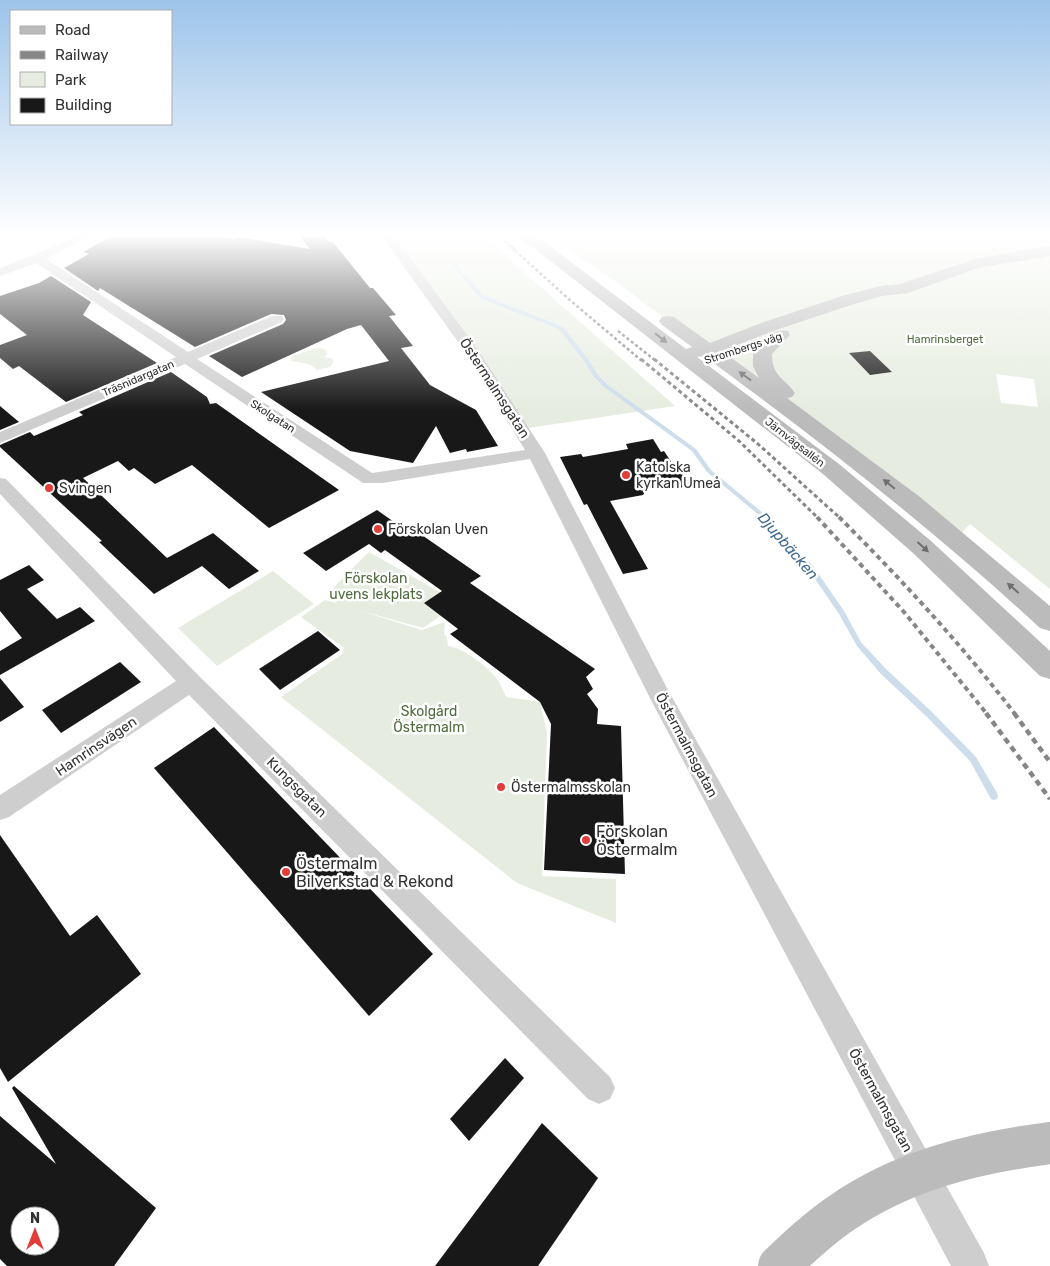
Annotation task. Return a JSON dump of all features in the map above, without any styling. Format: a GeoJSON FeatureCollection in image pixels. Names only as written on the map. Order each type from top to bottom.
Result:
{"type":"FeatureCollection","features":[{"type":"Feature","properties":{"kind":"main road","name":"Järnvägsallén"},"geometry":{"type":"LineString","coordinates":[[610,293],[858,460],[956,538],[1050,621]]}},
{"type":"Feature","properties":{"kind":"main road","name":"Strombergs väg"},"geometry":{"type":"LineString","coordinates":[[701,356],[774,331],[895,297],[898,293]]}},
{"type":"Feature","properties":{"kind":"main road","name":"Järnvägsallén"},"geometry":{"type":"LineString","coordinates":[[774,331],[732,331],[696,328],[661,316],[701,356],[916,541],[1050,668]]}},
{"type":"Feature","properties":{"kind":"main road"},"geometry":{"type":"LineString","coordinates":[[774,331],[762,353],[766,377],[816,416],[858,460]]}},
{"type":"Feature","properties":{"kind":"main road"},"geometry":{"type":"LineString","coordinates":[[779,1266],[802,1243],[839,1214],[875,1191],[910,1174],[950,1161],[1005,1147],[1050,1143]]}},
{"type":"Feature","properties":{"kind":"street","name":"Skolgatan"},"geometry":{"type":"LineString","coordinates":[[89,293],[368,479],[536,453]]}},
{"type":"Feature","properties":{"kind":"street","name":"Östermalmsgatan"},"geometry":{"type":"LineString","coordinates":[[431,293],[471,350],[536,453],[660,696],[971,1266]]}},
{"type":"Feature","properties":{"kind":"street","name":"Träsnidargatan"},"geometry":{"type":"LineString","coordinates":[[0,438],[276,318]]}},
{"type":"Feature","properties":{"kind":"street","name":"Kungsgatan"},"geometry":{"type":"LineString","coordinates":[[0,483],[191,682],[599,1088]]}},
{"type":"Feature","properties":{"kind":"street","name":"Hamrinsvägen"},"geometry":{"type":"LineString","coordinates":[[0,809],[191,682]]}},
{"type":"Feature","properties":{"kind":"green space"},"geometry":{"type":"Polygon","coordinates":[[[427,293],[548,293],[675,406],[522,429],[427,293]]]}},
{"type":"Feature","properties":{"kind":"green space","name":"Hamrinsberget"},"geometry":{"type":"Polygon","coordinates":[[[631,293],[1050,293],[1050,589],[970,524],[956,538],[631,293]],[[870,351],[850,354],[870,375],[892,372],[870,351]],[[996,374],[1001,403],[1038,407],[1034,379],[996,374]]]}},
{"type":"Feature","properties":{"kind":"green space"},"geometry":{"type":"Polygon","coordinates":[[[321,348],[326,350],[327,354],[325,357],[333,359],[330,367],[317,370],[308,364],[290,360],[293,355],[321,348]]]}},
{"type":"Feature","properties":{"kind":"green space","name":"Skolgård Östermalm"},"geometry":{"type":"Polygon","coordinates":[[[369,552],[459,603],[423,628],[361,611],[422,630],[445,622],[444,634],[447,637],[448,646],[461,650],[475,658],[488,669],[498,681],[506,697],[540,702],[547,732],[542,876],[616,879],[616,923],[517,883],[281,697],[342,654],[344,648],[301,617],[325,600],[337,603],[332,599],[332,589],[369,552]]]}},
{"type":"Feature","properties":{"kind":"green space"},"geometry":{"type":"Polygon","coordinates":[[[273,571],[314,604],[217,666],[178,628],[273,571]]]}},
{"type":"Feature","properties":{"kind":"building"},"geometry":{"type":"Polygon","coordinates":[[[9,293],[77,293],[91,302],[83,315],[157,363],[66,402],[19,366],[13,369],[0,358],[0,345],[27,335],[0,314],[0,296],[9,293]]]}},
{"type":"Feature","properties":{"kind":"building"},"geometry":{"type":"Polygon","coordinates":[[[108,293],[377,293],[396,315],[389,316],[413,346],[401,348],[430,385],[476,410],[498,446],[467,452],[466,449],[450,453],[436,426],[413,463],[350,451],[261,392],[389,361],[361,325],[347,329],[242,377],[209,356],[283,324],[286,320],[284,315],[271,314],[195,347],[108,293]]]}},
{"type":"Feature","properties":{"kind":"building"},"geometry":{"type":"Polygon","coordinates":[[[870,351],[892,372],[870,375],[849,353],[870,351]]]}},
{"type":"Feature","properties":{"kind":"building"},"geometry":{"type":"Polygon","coordinates":[[[171,372],[207,397],[210,404],[216,403],[339,490],[269,528],[192,465],[155,484],[134,468],[129,471],[118,461],[83,478],[167,558],[213,533],[259,571],[229,589],[202,566],[154,594],[99,542],[102,541],[0,447],[0,445],[30,432],[34,436],[83,415],[79,412],[171,372]]]}},
{"type":"Feature","properties":{"kind":"building"},"geometry":{"type":"Polygon","coordinates":[[[0,406],[19,422],[0,430],[0,406]]]}},
{"type":"Feature","properties":{"kind":"building","name":"Katolska kyrkan Umeå"},"geometry":{"type":"Polygon","coordinates":[[[653,439],[661,452],[664,451],[672,463],[675,463],[690,486],[666,490],[657,474],[643,495],[610,501],[648,569],[623,574],[587,504],[584,505],[560,457],[581,454],[583,457],[628,449],[626,444],[653,439]]]}},
{"type":"Feature","properties":{"kind":"building","name":"Östermalmsskolan"},"geometry":{"type":"Polygon","coordinates":[[[377,510],[414,536],[419,533],[481,576],[470,583],[595,669],[586,677],[593,689],[587,694],[598,709],[597,724],[621,726],[625,874],[544,870],[551,724],[540,702],[450,634],[458,629],[424,603],[442,591],[385,550],[381,553],[369,544],[326,571],[303,553],[377,510]]]}},
{"type":"Feature","properties":{"kind":"building"},"geometry":{"type":"Polygon","coordinates":[[[29,565],[44,580],[27,589],[57,619],[80,607],[95,621],[0,675],[0,651],[22,638],[0,611],[0,580],[29,565]]]}},
{"type":"Feature","properties":{"kind":"building"},"geometry":{"type":"Polygon","coordinates":[[[318,631],[340,650],[280,690],[259,669],[318,631]]]}},
{"type":"Feature","properties":{"kind":"building"},"geometry":{"type":"Polygon","coordinates":[[[120,662],[141,682],[61,733],[42,710],[120,662]]]}},
{"type":"Feature","properties":{"kind":"building"},"geometry":{"type":"Polygon","coordinates":[[[0,678],[24,707],[0,722],[0,678]]]}},
{"type":"Feature","properties":{"kind":"building"},"geometry":{"type":"Polygon","coordinates":[[[214,727],[433,954],[369,1016],[154,768],[214,727]]]}},
{"type":"Feature","properties":{"kind":"building"},"geometry":{"type":"Polygon","coordinates":[[[0,835],[70,936],[97,915],[141,974],[8,1082],[0,1068],[0,835]]]}},
{"type":"Feature","properties":{"kind":"building"},"geometry":{"type":"Polygon","coordinates":[[[505,1058],[524,1078],[469,1141],[450,1119],[505,1058]]]}},
{"type":"Feature","properties":{"kind":"building"},"geometry":{"type":"Polygon","coordinates":[[[14,1086],[156,1208],[114,1266],[7,1266],[0,1259],[0,1116],[56,1164],[12,1088],[14,1086]]]}},
{"type":"Feature","properties":{"kind":"building"},"geometry":{"type":"Polygon","coordinates":[[[542,1123],[598,1178],[538,1266],[435,1266],[542,1123]]]}},
{"type":"Feature","properties":{"kind":"waterway","name":"Djupbäcken"},"geometry":{"type":"LineString","coordinates":[[479,293],[482,297],[561,328],[596,376],[606,386],[694,450],[709,471],[767,519],[811,568],[842,613],[859,644],[884,672],[973,759],[994,796]]}},
{"type":"Feature","properties":{"kind":"railway"},"geometry":{"type":"LineString","coordinates":[[562,293],[642,361]]}},
{"type":"Feature","properties":{"kind":"railway"},"geometry":{"type":"LineString","coordinates":[[618,331],[656,361]]}},
{"type":"Feature","properties":{"kind":"railway"},"geometry":{"type":"LineString","coordinates":[[641,359],[739,441],[817,517]]}},
{"type":"Feature","properties":{"kind":"railway"},"geometry":{"type":"LineString","coordinates":[[654,359],[758,444],[840,518]]}},
{"type":"Feature","properties":{"kind":"railway"},"geometry":{"type":"LineString","coordinates":[[817,517],[904,612],[987,714]]}},
{"type":"Feature","properties":{"kind":"railway"},"geometry":{"type":"LineString","coordinates":[[840,518],[930,612],[1015,714]]}},
{"type":"Feature","properties":{"kind":"railway"},"geometry":{"type":"LineString","coordinates":[[986,713],[1050,799]]}},
{"type":"Feature","properties":{"kind":"railway"},"geometry":{"type":"LineString","coordinates":[[1014,713],[1050,762]]}},
{"type":"Feature","properties":{"kind":"place","name":"Katolska kyrkan Umeå"},"geometry":{"type":"Point","coordinates":[626,475]}},
{"type":"Feature","properties":{"kind":"place","name":"Svingen"},"geometry":{"type":"Point","coordinates":[49,488]}},
{"type":"Feature","properties":{"kind":"place","name":"Förskolan Uven"},"geometry":{"type":"Point","coordinates":[378,529]}},
{"type":"Feature","properties":{"kind":"place","name":"Östermalmsskolan"},"geometry":{"type":"Point","coordinates":[501,787]}},
{"type":"Feature","properties":{"kind":"place","name":"Förskolan Östermalm"},"geometry":{"type":"Point","coordinates":[586,840]}},
{"type":"Feature","properties":{"kind":"place","name":"Östermalm Bilverkstad & Rekond"},"geometry":{"type":"Point","coordinates":[286,872]}},
{"type":"Feature","properties":{"kind":"park label","name":"Förskolan uvens lekplats"},"geometry":{"type":"Point","coordinates":[376,586]}}]}
